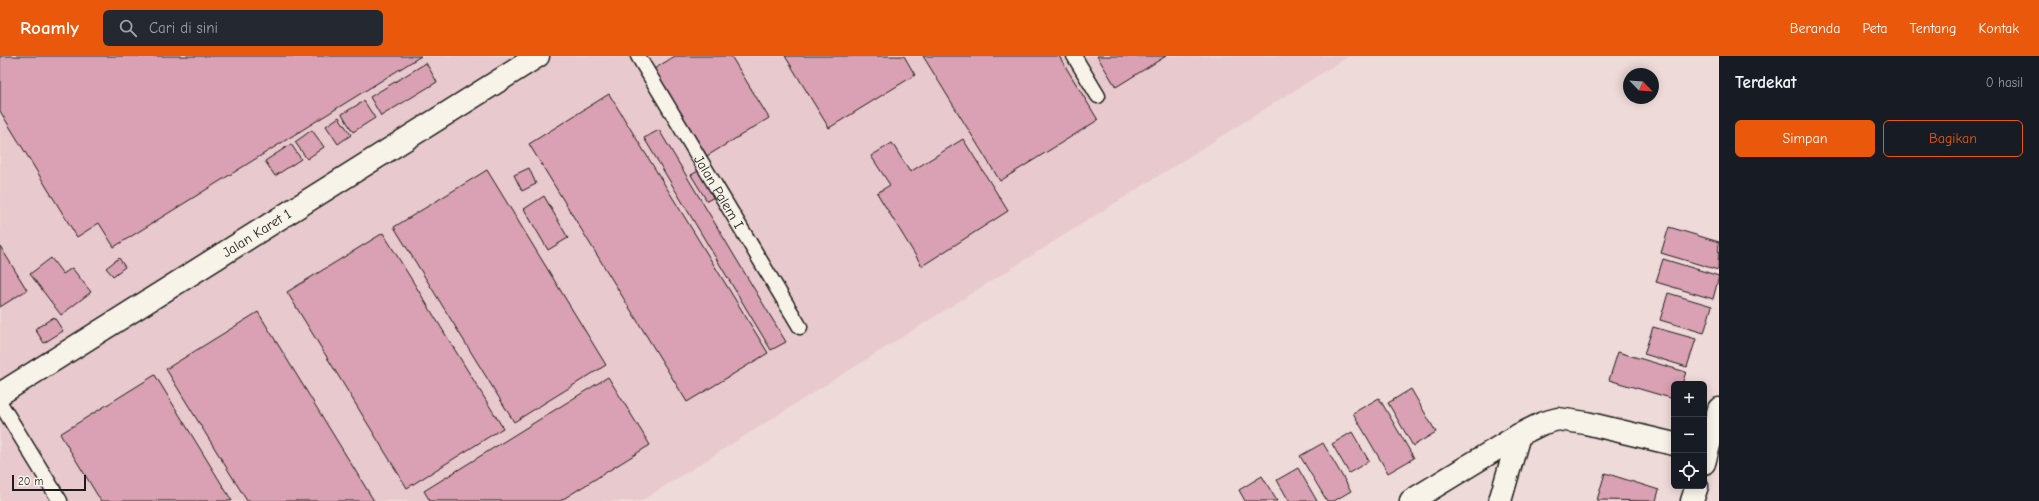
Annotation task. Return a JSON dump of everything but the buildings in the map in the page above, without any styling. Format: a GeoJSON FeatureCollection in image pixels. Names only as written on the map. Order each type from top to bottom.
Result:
{"type":"FeatureCollection","features":[{"type":"Feature","properties":{"kind":"street","name":"Jalan Karet 1"},"geometry":{"type":"LineString","coordinates":[[0,394],[509,63],[538,56]]}},
{"type":"Feature","properties":{"kind":"street"},"geometry":{"type":"LineString","coordinates":[[1706,453],[1719,410]]}},
{"type":"Feature","properties":{"kind":"street"},"geometry":{"type":"LineString","coordinates":[[1411,501],[1518,435],[1558,419],[1586,423],[1671,443]]}},
{"type":"Feature","properties":{"kind":"street"},"geometry":{"type":"LineString","coordinates":[[1500,501],[1518,435]]}},
{"type":"Feature","properties":{"kind":"street"},"geometry":{"type":"LineString","coordinates":[[1692,501],[1696,489]]}},
{"type":"Feature","properties":{"kind":"lane","name":"Jalan Palem I"},"geometry":{"type":"LineString","coordinates":[[638,56],[800,327]]}},
{"type":"Feature","properties":{"kind":"lane"},"geometry":{"type":"LineString","coordinates":[[1074,56],[1098,96]]}},
{"type":"Feature","properties":{"kind":"lane"},"geometry":{"type":"LineString","coordinates":[[0,403],[60,501]]}},
{"type":"Feature","properties":{"kind":"shaded area"},"geometry":{"type":"Polygon","coordinates":[[[0,56],[1349,56],[641,501],[0,501],[0,56]]]}}]}
